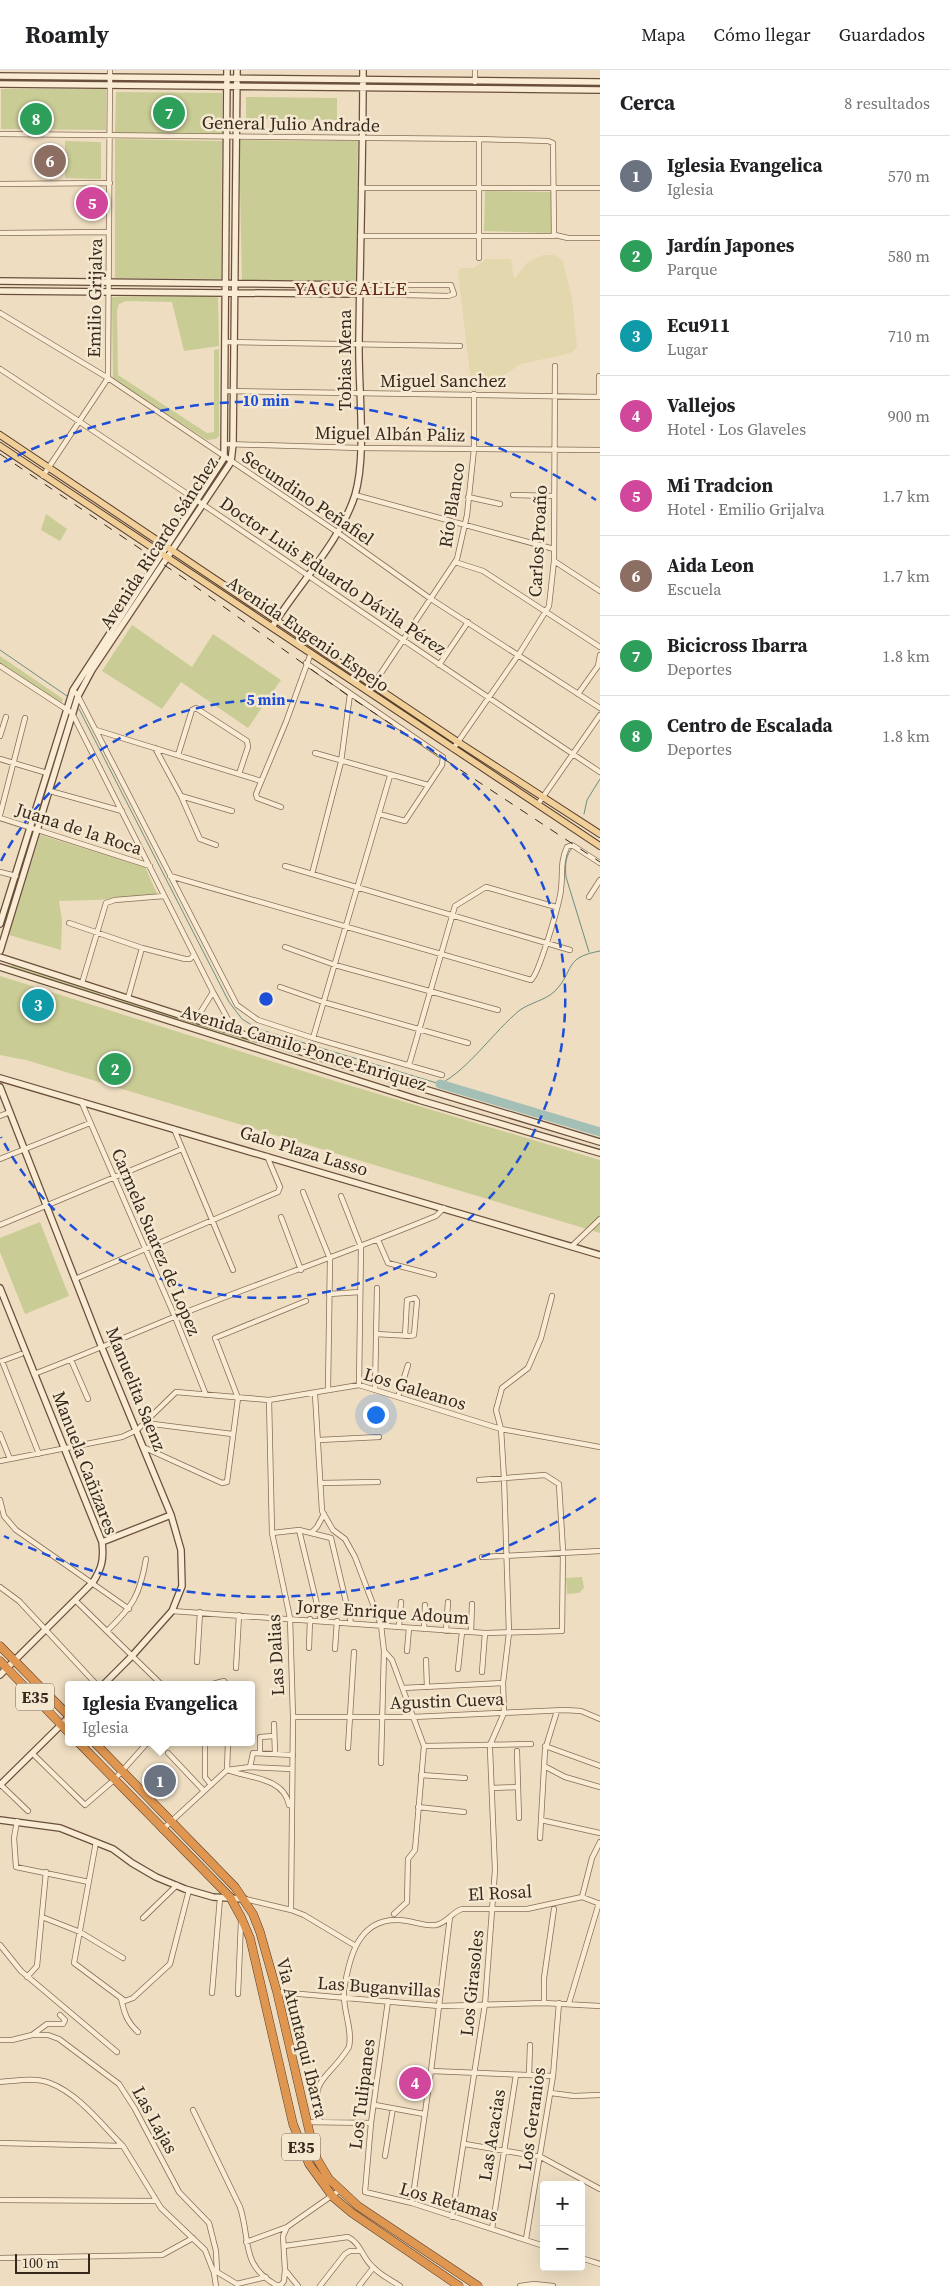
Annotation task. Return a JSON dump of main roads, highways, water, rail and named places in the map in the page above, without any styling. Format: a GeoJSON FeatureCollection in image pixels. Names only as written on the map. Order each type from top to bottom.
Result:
{"type":"FeatureCollection","features":[{"type":"Feature","properties":{"kind":"highway","name":"E35"},"geometry":{"type":"LineString","coordinates":[[0,1646],[65,1712]]}},
{"type":"Feature","properties":{"kind":"highway","name":"E35"},"geometry":{"type":"LineString","coordinates":[[0,1661],[65,1728]]}},
{"type":"Feature","properties":{"kind":"highway","name":"E35"},"geometry":{"type":"LineString","coordinates":[[82,1746],[230,1898],[241,1917],[250,1938],[294,2128],[309,2164],[333,2196],[352,2213],[459,2286]]}},
{"type":"Feature","properties":{"kind":"highway","name":"Via Atuntaqui Ibarra"},"geometry":{"type":"LineString","coordinates":[[98,1746],[245,1899],[260,1932],[277,1992],[306,2122],[317,2159],[329,2179],[358,2206],[478,2286]]}},
{"type":"Feature","properties":{"kind":"main road","name":"Avenida Eugenio Espejo"},"geometry":{"type":"LineString","coordinates":[[0,435],[167,545],[458,742],[600,846]]}},
{"type":"Feature","properties":{"kind":"main road","name":"Avenida Eugenio Espejo"},"geometry":{"type":"LineString","coordinates":[[0,446],[452,749],[600,834]]}},
{"type":"Feature","properties":{"kind":"waterway"},"geometry":{"type":"LineString","coordinates":[[0,650],[67,696]]}},
{"type":"Feature","properties":{"kind":"waterway"},"geometry":{"type":"LineString","coordinates":[[79,709],[229,1002],[242,1019],[258,1029],[440,1084],[471,1060],[520,1010],[554,992],[575,961],[580,957],[600,951]]}},
{"type":"Feature","properties":{"kind":"waterway"},"geometry":{"type":"LineString","coordinates":[[584,814],[587,800],[600,779]]}},
{"type":"Feature","properties":{"kind":"waterway"},"geometry":{"type":"LineString","coordinates":[[573,847],[566,861],[566,877],[589,952]]}},
{"type":"Feature","properties":{"kind":"waterway"},"geometry":{"type":"LineString","coordinates":[[440,1084],[600,1132]]}},
{"type":"Feature","properties":{"kind":"railway"},"geometry":{"type":"LineString","coordinates":[[0,454],[182,577],[350,697],[600,862]]}},
{"type":"Feature","properties":{"kind":"place","name":"Bicicross Ibarra"},"geometry":{"type":"Point","coordinates":[169,113]}},
{"type":"Feature","properties":{"kind":"place","name":"Centro de Escalada"},"geometry":{"type":"Point","coordinates":[36,119]}},
{"type":"Feature","properties":{"kind":"place","name":"Aida Leon"},"geometry":{"type":"Point","coordinates":[50,161]}},
{"type":"Feature","properties":{"kind":"place","name":"Mi Tradcion"},"geometry":{"type":"Point","coordinates":[92,203]}},
{"type":"Feature","properties":{"kind":"place","name":"Ecu911"},"geometry":{"type":"Point","coordinates":[38,1005]}},
{"type":"Feature","properties":{"kind":"place","name":"Jardín Japones"},"geometry":{"type":"Point","coordinates":[115,1069]}},
{"type":"Feature","properties":{"kind":"place","name":"Iglesia Evangelica"},"geometry":{"type":"Point","coordinates":[160,1781]}},
{"type":"Feature","properties":{"kind":"place","name":"Vallejos"},"geometry":{"type":"Point","coordinates":[415,2083]}},
{"type":"Feature","properties":{"kind":"district","name":"YACUCALLE"},"geometry":{"type":"Point","coordinates":[351,288]}}]}
